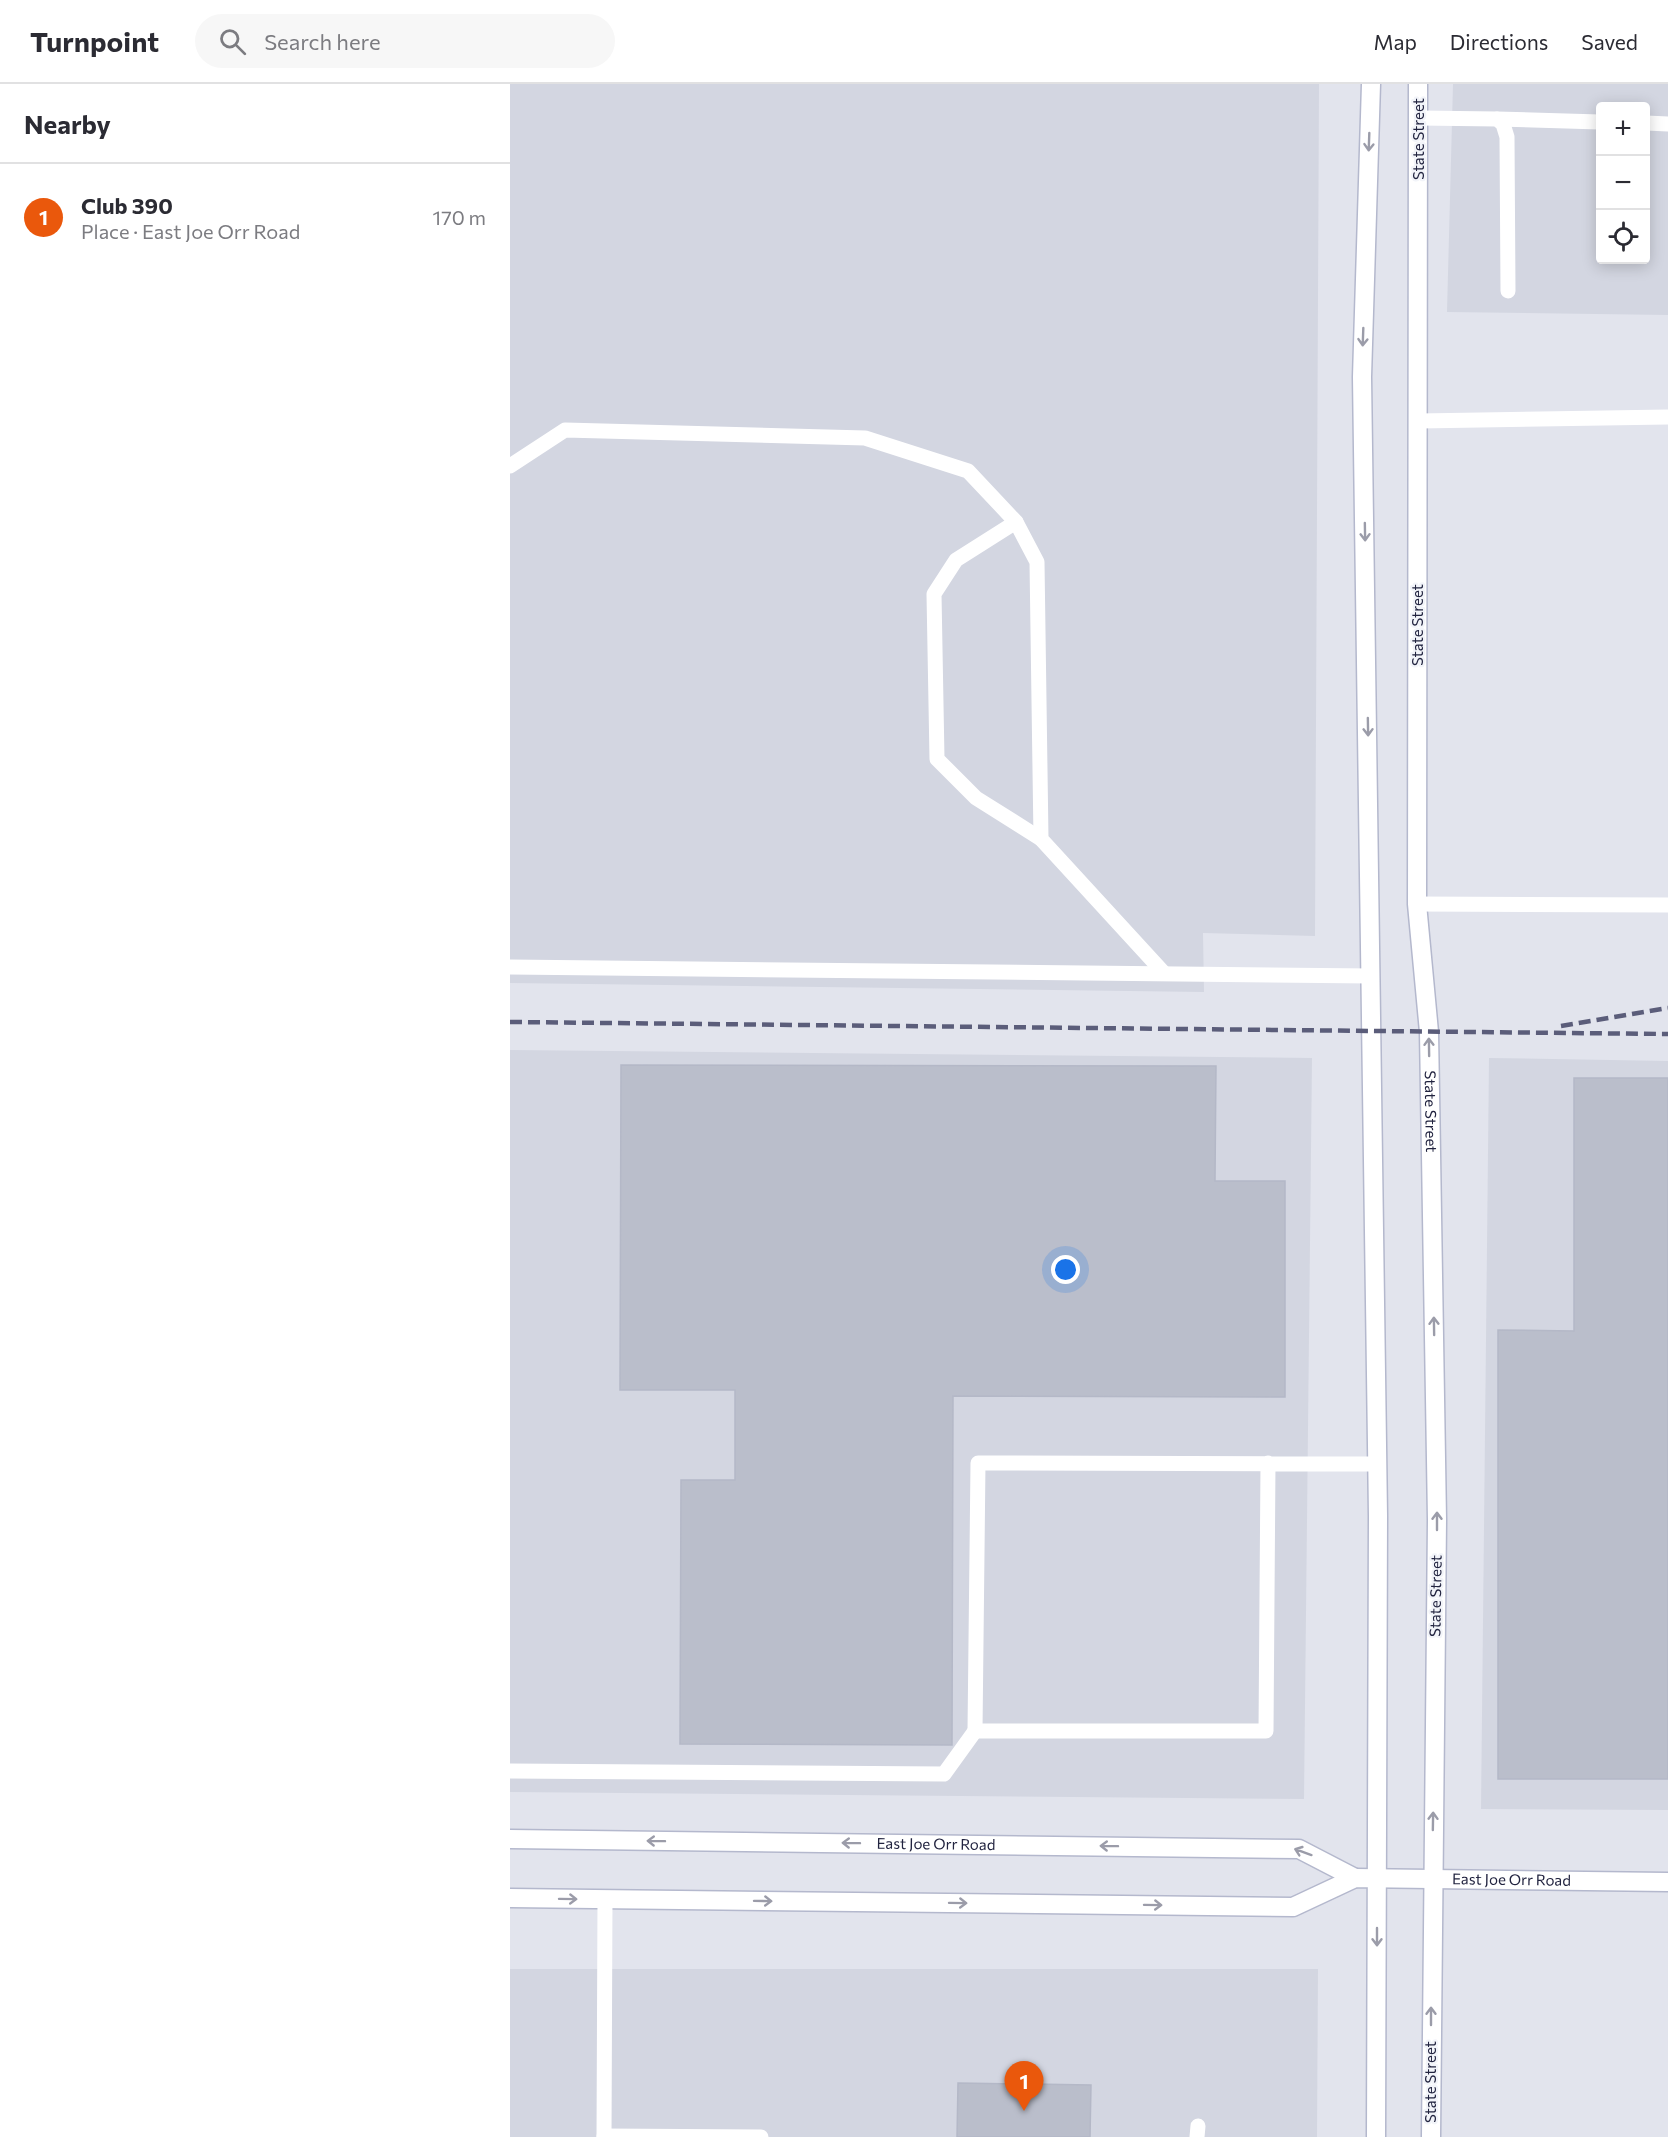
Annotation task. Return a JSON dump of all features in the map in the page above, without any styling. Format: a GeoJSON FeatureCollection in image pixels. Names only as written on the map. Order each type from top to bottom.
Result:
{"type":"FeatureCollection","features":[{"type":"Feature","properties":{"kind":"street"},"geometry":{"type":"LineString","coordinates":[[1371,84],[1362,377],[1377,1464],[1376,2137]]}},
{"type":"Feature","properties":{"kind":"street","name":"State Street"},"geometry":{"type":"LineString","coordinates":[[1418,84],[1418,904],[1429,1032],[1437,1520],[1431,2137]]}},
{"type":"Feature","properties":{"kind":"street","name":"East Joe Orr Road"},"geometry":{"type":"LineString","coordinates":[[510,1839],[1299,1848],[1355,1878],[1668,1882]]}},
{"type":"Feature","properties":{"kind":"street","name":"East Joe Orr Road"},"geometry":{"type":"LineString","coordinates":[[510,1898],[1293,1907],[1355,1878]]}},
{"type":"Feature","properties":{"kind":"lane"},"geometry":{"type":"LineString","coordinates":[[1419,118],[1596,122]]}},
{"type":"Feature","properties":{"kind":"lane"},"geometry":{"type":"LineString","coordinates":[[1497,119],[1503,124],[1507,137],[1508,291]]}},
{"type":"Feature","properties":{"kind":"lane"},"geometry":{"type":"LineString","coordinates":[[1650,123],[1668,124]]}},
{"type":"Feature","properties":{"kind":"lane"},"geometry":{"type":"LineString","coordinates":[[1419,421],[1668,417]]}},
{"type":"Feature","properties":{"kind":"lane"},"geometry":{"type":"LineString","coordinates":[[510,466],[565,430],[865,438],[968,471],[1016,522],[1037,561],[1041,839]]}},
{"type":"Feature","properties":{"kind":"lane"},"geometry":{"type":"LineString","coordinates":[[1016,522],[956,560],[934,594],[937,759],[976,798],[1041,839],[1163,972]]}},
{"type":"Feature","properties":{"kind":"lane"},"geometry":{"type":"LineString","coordinates":[[1418,904],[1668,905]]}},
{"type":"Feature","properties":{"kind":"lane"},"geometry":{"type":"LineString","coordinates":[[510,967],[1163,972],[1371,976]]}},
{"type":"Feature","properties":{"kind":"lane"},"geometry":{"type":"LineString","coordinates":[[510,1771],[944,1774],[975,1731],[978,1463],[1377,1464]]}},
{"type":"Feature","properties":{"kind":"lane"},"geometry":{"type":"LineString","coordinates":[[975,1731],[1266,1731],[1268,1463]]}},
{"type":"Feature","properties":{"kind":"lane"},"geometry":{"type":"LineString","coordinates":[[604,1899],[604,2136],[761,2137]]}},
{"type":"Feature","properties":{"kind":"shaded area"},"geometry":{"type":"Polygon","coordinates":[[[510,84],[1319,84],[1315,936],[1203,933],[1204,992],[510,983],[510,84]]]}},
{"type":"Feature","properties":{"kind":"shaded area"},"geometry":{"type":"Polygon","coordinates":[[[1453,84],[1668,84],[1668,315],[1447,312],[1453,84]]]}},
{"type":"Feature","properties":{"kind":"shaded area"},"geometry":{"type":"Polygon","coordinates":[[[510,1050],[1312,1058],[1304,1799],[510,1792],[510,1050]]]}},
{"type":"Feature","properties":{"kind":"shaded area"},"geometry":{"type":"Polygon","coordinates":[[[1489,1058],[1668,1061],[1668,1810],[1481,1809],[1489,1058]]]}},
{"type":"Feature","properties":{"kind":"shaded area"},"geometry":{"type":"Polygon","coordinates":[[[510,1969],[1318,1969],[1317,2137],[510,2137],[510,1969]]]}},
{"type":"Feature","properties":{"kind":"building"},"geometry":{"type":"Polygon","coordinates":[[[621,1065],[1216,1066],[1215,1181],[1285,1181],[1285,1397],[953,1396],[952,1745],[680,1744],[681,1480],[735,1480],[735,1390],[620,1390],[621,1065]]]}},
{"type":"Feature","properties":{"kind":"building"},"geometry":{"type":"Polygon","coordinates":[[[1574,1078],[1668,1078],[1668,1779],[1498,1779],[1498,1330],[1574,1331],[1574,1078]]]}},
{"type":"Feature","properties":{"kind":"building"},"geometry":{"type":"Polygon","coordinates":[[[958,2083],[1091,2085],[1090,2137],[957,2137],[958,2083]]]}},
{"type":"Feature","properties":{"kind":"railway"},"geometry":{"type":"LineString","coordinates":[[1561,1026],[1668,1008]]}},
{"type":"Feature","properties":{"kind":"railway"},"geometry":{"type":"LineString","coordinates":[[510,1022],[1668,1034]]}},
{"type":"Feature","properties":{"kind":"place","name":"Club 390"},"geometry":{"type":"Point","coordinates":[1024,2111]}}]}
